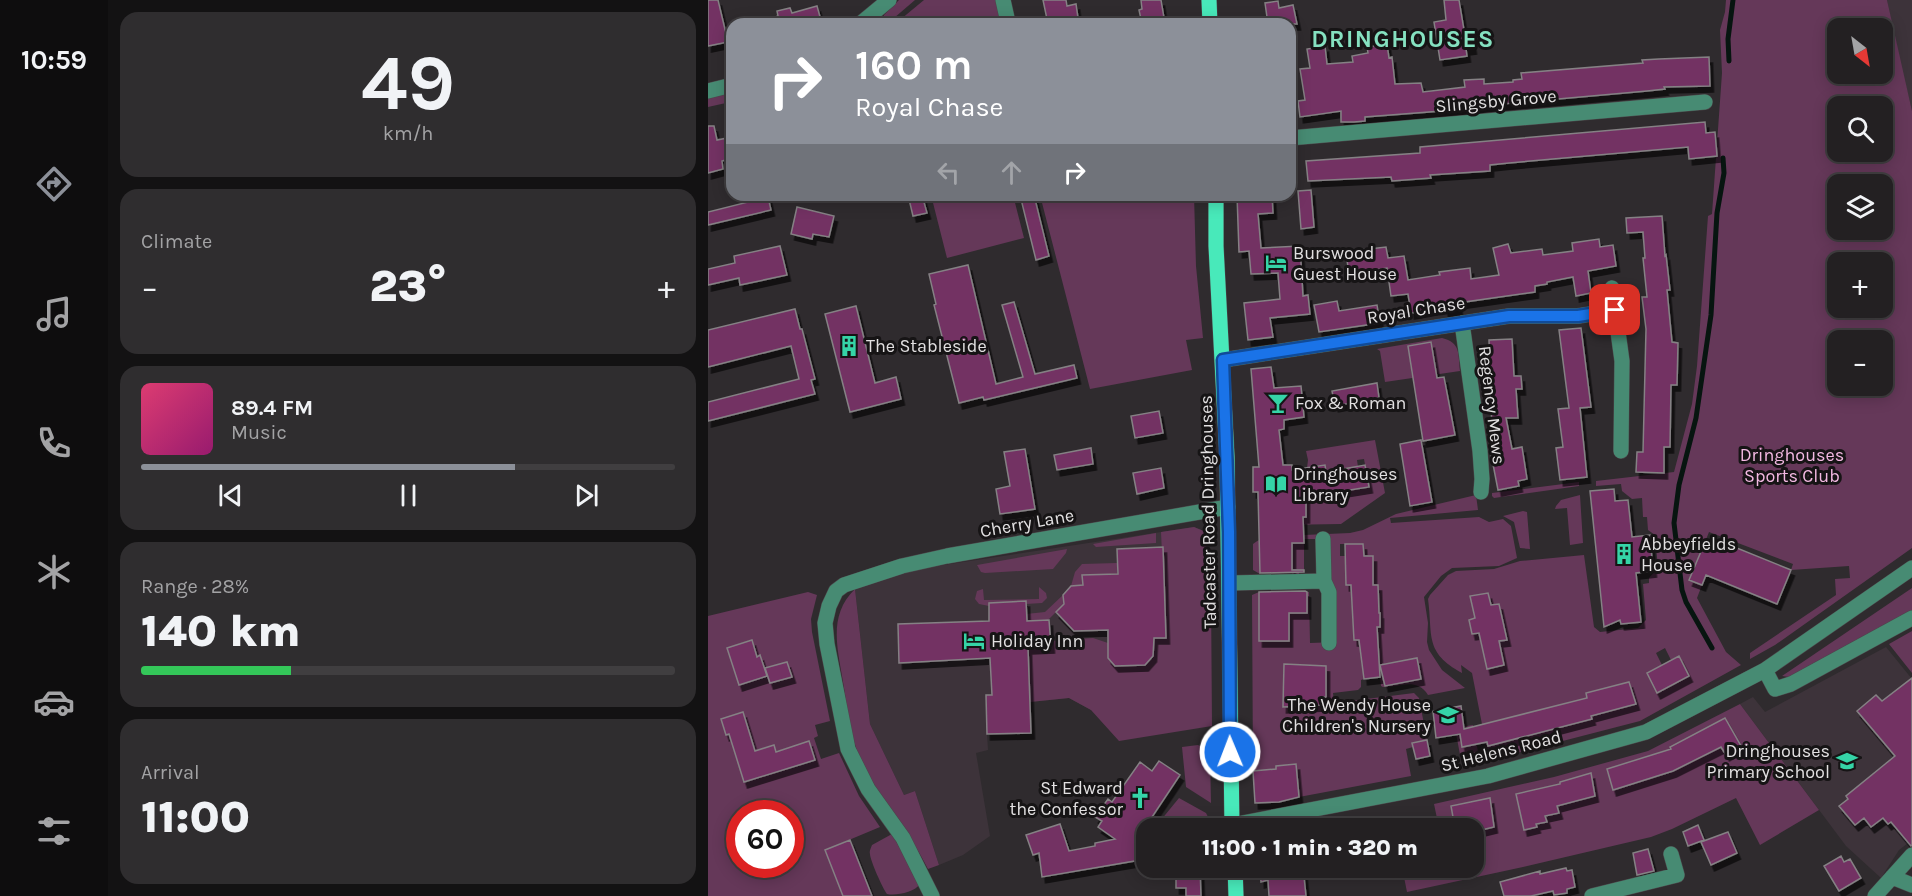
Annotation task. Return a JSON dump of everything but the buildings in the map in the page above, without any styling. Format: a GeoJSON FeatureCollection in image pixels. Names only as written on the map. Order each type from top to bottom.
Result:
{"type":"FeatureCollection","features":[{"type":"Feature","properties":{"kind":"main road"},"geometry":{"type":"LineString","coordinates":[[1209,0],[1210,18]]}},
{"type":"Feature","properties":{"kind":"main road","name":"Tadcaster Road Dringhouses"},"geometry":{"type":"LineString","coordinates":[[1216,201],[1230,583],[1232,818]]}},
{"type":"Feature","properties":{"kind":"main road"},"geometry":{"type":"LineString","coordinates":[[1235,878],[1236,896]]}},
{"type":"Feature","properties":{"kind":"street"},"geometry":{"type":"LineString","coordinates":[[1003,0],[1007,18]]}},
{"type":"Feature","properties":{"kind":"street"},"geometry":{"type":"LineString","coordinates":[[868,18],[882,3]]}},
{"type":"Feature","properties":{"kind":"street"},"geometry":{"type":"LineString","coordinates":[[708,91],[726,86]]}},
{"type":"Feature","properties":{"kind":"street","name":"Slingsby Grove"},"geometry":{"type":"LineString","coordinates":[[1296,137],[1705,102]]}},
{"type":"Feature","properties":{"kind":"street"},"geometry":{"type":"LineString","coordinates":[[1612,288],[1622,360],[1621,451]]}},
{"type":"Feature","properties":{"kind":"street","name":"Royal Chase"},"geometry":{"type":"LineString","coordinates":[[1223,360],[1462,323],[1528,315],[1578,316],[1615,310]]}},
{"type":"Feature","properties":{"kind":"street","name":"Regency Mews"},"geometry":{"type":"LineString","coordinates":[[1462,323],[1480,451],[1481,492]]}},
{"type":"Feature","properties":{"kind":"street","name":"Cherry Lane"},"geometry":{"type":"LineString","coordinates":[[932,896],[903,838],[868,789],[848,749],[825,633],[829,606],[836,591],[855,580],[947,556],[1228,507]]}},
{"type":"Feature","properties":{"kind":"street"},"geometry":{"type":"LineString","coordinates":[[1323,539],[1324,581],[1329,592],[1329,643]]}},
{"type":"Feature","properties":{"kind":"street","name":"St Helens Road"},"geometry":{"type":"LineString","coordinates":[[1278,818],[1443,786],[1567,756],[1646,732],[1765,670],[1912,568]]}},
{"type":"Feature","properties":{"kind":"street"},"geometry":{"type":"LineString","coordinates":[[1230,583],[1324,581]]}},
{"type":"Feature","properties":{"kind":"street"},"geometry":{"type":"LineString","coordinates":[[1765,670],[1775,689],[1791,684],[1912,618]]}},
{"type":"Feature","properties":{"kind":"street"},"geometry":{"type":"LineString","coordinates":[[1592,896],[1677,875],[1671,854]]}},
{"type":"Feature","properties":{"kind":"street"},"geometry":{"type":"LineString","coordinates":[[1875,896],[1912,855]]}},
{"type":"Feature","properties":{"kind":"street"},"geometry":{"type":"LineString","coordinates":[[1892,877],[1912,885]]}},
{"type":"Feature","properties":{"kind":"shaded area"},"geometry":{"type":"Polygon","coordinates":[[[1887,0],[1912,0],[1912,111],[1893,28],[1893,18],[1891,18],[1887,0]]]}},
{"type":"Feature","properties":{"kind":"shaded area"},"geometry":{"type":"Polygon","coordinates":[[[1194,527],[1206,532],[1207,593],[1211,593],[1211,688],[1091,710],[1069,698],[1030,702],[1031,733],[987,734],[988,750],[976,753],[990,836],[963,855],[939,865],[915,791],[904,795],[870,724],[855,589],[902,573],[930,567],[1194,527]]]}},
{"type":"Feature","properties":{"kind":"shaded area","name":"Dringhouses Primary School"},"geometry":{"type":"Polygon","coordinates":[[[1886,647],[1912,679],[1912,840],[1899,850],[1881,878],[1846,846],[1740,704],[1753,697],[1765,712],[1886,647]]]}},
{"type":"Feature","properties":{"kind":"green space"},"geometry":{"type":"Polygon","coordinates":[[[899,0],[915,0],[894,18],[883,18],[899,0]]]}},
{"type":"Feature","properties":{"kind":"green space"},"geometry":{"type":"Polygon","coordinates":[[[924,0],[998,0],[1002,14],[1001,18],[902,18],[924,0]]]}},
{"type":"Feature","properties":{"kind":"green space","name":"Dringhouses Sports Club"},"geometry":{"type":"Polygon","coordinates":[[[1726,0],[1887,0],[1891,18],[1827,18],[1827,84],[1893,84],[1893,27],[1912,111],[1912,548],[1775,645],[1750,659],[1750,653],[1836,595],[1835,579],[1850,578],[1849,566],[1791,570],[1793,564],[1709,532],[1690,580],[1702,585],[1697,598],[1726,652],[1741,665],[1640,721],[1489,760],[1472,673],[1461,665],[1462,673],[1441,658],[1431,633],[1428,599],[1448,575],[1456,571],[1494,569],[1520,561],[1584,555],[1594,627],[1600,632],[1638,628],[1646,620],[1643,584],[1649,583],[1649,578],[1658,568],[1655,535],[1648,530],[1647,517],[1643,517],[1642,498],[1632,499],[1622,491],[1621,484],[1596,486],[1596,481],[1674,472],[1692,404],[1697,366],[1708,216],[1712,214],[1722,73],[1720,30],[1726,0]],[[1488,593],[1470,597],[1475,618],[1469,620],[1472,634],[1479,633],[1488,669],[1504,665],[1499,641],[1506,640],[1499,604],[1491,605],[1488,593]],[[1665,648],[1656,653],[1662,665],[1647,673],[1657,693],[1689,676],[1679,656],[1671,660],[1665,648]]]}},
{"type":"Feature","properties":{"kind":"green space"},"geometry":{"type":"Polygon","coordinates":[[[724,94],[726,103],[708,107],[708,98],[724,94]]]}},
{"type":"Feature","properties":{"kind":"green space"},"geometry":{"type":"Polygon","coordinates":[[[933,201],[1015,201],[1024,238],[947,258],[933,201]]]}},
{"type":"Feature","properties":{"kind":"green space"},"geometry":{"type":"Polygon","coordinates":[[[1042,201],[1194,201],[1196,266],[1203,338],[1186,340],[1192,370],[1090,389],[1042,201]]]}},
{"type":"Feature","properties":{"kind":"green space"},"geometry":{"type":"Polygon","coordinates":[[[1442,338],[1456,346],[1460,371],[1385,382],[1380,351],[1377,349],[1442,338]],[[1431,342],[1408,346],[1412,375],[1436,371],[1431,342]]]}},
{"type":"Feature","properties":{"kind":"green space"},"geometry":{"type":"Polygon","coordinates":[[[1375,440],[1385,493],[1341,524],[1279,525],[1279,492],[1304,492],[1308,460],[1306,451],[1375,440]],[[1364,459],[1357,460],[1358,467],[1326,472],[1325,465],[1311,467],[1316,495],[1369,487],[1364,459]],[[1286,506],[1287,517],[1306,516],[1306,506],[1286,506]]]}},
{"type":"Feature","properties":{"kind":"green space"},"geometry":{"type":"Polygon","coordinates":[[[1579,482],[1579,486],[1494,498],[1492,496],[1492,493],[1579,482]]]}},
{"type":"Feature","properties":{"kind":"green space"},"geometry":{"type":"Polygon","coordinates":[[[1476,495],[1478,510],[1390,518],[1391,523],[1479,517],[1489,522],[1503,519],[1511,526],[1517,558],[1499,566],[1452,568],[1441,576],[1424,597],[1429,650],[1442,670],[1465,688],[1428,695],[1419,686],[1407,684],[1383,687],[1378,659],[1362,661],[1364,679],[1361,680],[1361,687],[1358,690],[1333,693],[1334,703],[1414,693],[1419,698],[1427,740],[1413,743],[1413,747],[1406,749],[1411,776],[1299,797],[1296,764],[1253,771],[1252,595],[1259,592],[1259,641],[1289,641],[1289,613],[1307,613],[1307,592],[1309,592],[1310,643],[1337,642],[1337,612],[1329,579],[1331,539],[1304,539],[1304,535],[1350,533],[1363,530],[1396,514],[1476,495]],[[1340,544],[1340,556],[1346,556],[1346,585],[1351,585],[1354,640],[1376,640],[1377,627],[1380,627],[1380,614],[1378,585],[1373,585],[1373,556],[1364,556],[1363,544],[1340,544]],[[1417,658],[1385,664],[1381,669],[1385,686],[1421,678],[1417,658]],[[1284,665],[1283,707],[1321,705],[1321,697],[1326,696],[1326,666],[1284,665]]]}},
{"type":"Feature","properties":{"kind":"green space"},"geometry":{"type":"Polygon","coordinates":[[[1580,495],[1583,543],[1570,545],[1567,508],[1555,509],[1561,500],[1580,495]]]}},
{"type":"Feature","properties":{"kind":"green space"},"geometry":{"type":"Polygon","coordinates":[[[1527,512],[1530,549],[1520,548],[1514,522],[1503,516],[1527,512]]]}},
{"type":"Feature","properties":{"kind":"green space"},"geometry":{"type":"Polygon","coordinates":[[[1194,527],[1206,532],[1207,593],[1211,593],[1212,726],[1119,741],[1091,710],[1069,698],[1030,702],[1028,648],[1051,647],[1051,641],[1093,638],[1108,643],[1108,658],[1115,666],[1145,665],[1153,656],[1154,638],[1166,638],[1161,532],[1194,527]]]}},
{"type":"Feature","properties":{"kind":"green space"},"geometry":{"type":"Polygon","coordinates":[[[1156,533],[1156,543],[1096,547],[1093,544],[1156,533]]]}},
{"type":"Feature","properties":{"kind":"green space"},"geometry":{"type":"Polygon","coordinates":[[[1296,536],[1297,543],[1304,543],[1304,570],[1299,570],[1299,574],[1292,574],[1292,538],[1261,540],[1268,537],[1296,536]]]}},
{"type":"Feature","properties":{"kind":"green space"},"geometry":{"type":"Polygon","coordinates":[[[1260,540],[1260,574],[1253,570],[1253,544],[1260,540]]]}},
{"type":"Feature","properties":{"kind":"green space"},"geometry":{"type":"Polygon","coordinates":[[[1067,549],[1053,569],[985,573],[981,572],[977,565],[1067,549]]]}},
{"type":"Feature","properties":{"kind":"green space"},"geometry":{"type":"Polygon","coordinates":[[[1117,563],[1117,574],[1083,585],[1071,586],[1075,572],[1082,564],[1117,563]]]}},
{"type":"Feature","properties":{"kind":"green space"},"geometry":{"type":"Polygon","coordinates":[[[1039,587],[1046,593],[1047,598],[1042,603],[1026,604],[1025,601],[989,603],[989,606],[979,604],[975,599],[977,591],[983,589],[984,600],[1039,599],[1039,587]]]}},
{"type":"Feature","properties":{"kind":"green space"},"geometry":{"type":"Polygon","coordinates":[[[1912,588],[1912,613],[1789,677],[1782,676],[1912,588]]]}},
{"type":"Feature","properties":{"kind":"green space"},"geometry":{"type":"Polygon","coordinates":[[[855,589],[870,724],[904,795],[915,791],[939,865],[928,869],[868,774],[852,734],[838,649],[837,623],[840,611],[855,589]]]}},
{"type":"Feature","properties":{"kind":"green space"},"geometry":{"type":"Polygon","coordinates":[[[808,592],[817,595],[811,619],[812,632],[830,721],[815,725],[818,736],[814,738],[821,759],[839,753],[859,796],[880,827],[825,850],[843,896],[708,896],[708,616],[808,592]],[[751,640],[727,648],[739,685],[762,678],[760,656],[757,657],[751,640]],[[787,662],[766,668],[770,683],[791,677],[787,662]],[[743,712],[721,719],[726,734],[729,734],[745,782],[815,760],[809,741],[776,752],[774,745],[755,751],[743,712]]]}},
{"type":"Feature","properties":{"kind":"green space"},"geometry":{"type":"Polygon","coordinates":[[[1063,595],[1064,604],[1048,620],[1027,621],[1026,614],[1045,612],[1063,595]]]}},
{"type":"Feature","properties":{"kind":"green space"},"geometry":{"type":"Polygon","coordinates":[[[1912,631],[1912,673],[1889,644],[1912,631]]]}},
{"type":"Feature","properties":{"kind":"green space"},"geometry":{"type":"Polygon","coordinates":[[[1740,704],[1819,810],[1760,845],[1736,798],[1651,837],[1484,875],[1484,818],[1437,818],[1434,804],[1554,777],[1648,751],[1740,704]]]}},
{"type":"Feature","properties":{"kind":"green space"},"geometry":{"type":"Polygon","coordinates":[[[1473,725],[1479,757],[1461,760],[1455,728],[1473,725]]]}},
{"type":"Feature","properties":{"kind":"green space"},"geometry":{"type":"Polygon","coordinates":[[[1198,745],[1206,749],[1210,755],[1211,803],[1186,787],[1182,747],[1198,745]]]}},
{"type":"Feature","properties":{"kind":"green space"},"geometry":{"type":"Polygon","coordinates":[[[1179,798],[1206,813],[1208,817],[1206,818],[1163,818],[1179,798]]]}},
{"type":"Feature","properties":{"kind":"green space"},"geometry":{"type":"Polygon","coordinates":[[[892,834],[920,884],[905,893],[887,894],[874,868],[870,853],[872,845],[892,834]]]}},
{"type":"Feature","properties":{"kind":"green space"},"geometry":{"type":"Polygon","coordinates":[[[1404,878],[1472,878],[1407,892],[1404,878]]]}},
{"type":"Feature","properties":{"kind":"waterway"},"geometry":{"type":"LineString","coordinates":[[1729,61],[1728,39],[1733,0]]}},
{"type":"Feature","properties":{"kind":"waterway"},"geometry":{"type":"LineString","coordinates":[[1712,648],[1686,602],[1682,590],[1674,523],[1679,485],[1696,418],[1711,315],[1717,213],[1724,173],[1723,158]]}},
{"type":"Feature","properties":{"kind":"place","name":"Burswood Guest House"},"geometry":{"type":"Point","coordinates":[1276,263]}},
{"type":"Feature","properties":{"kind":"place","name":"The Stableside"},"geometry":{"type":"Point","coordinates":[849,346]}},
{"type":"Feature","properties":{"kind":"place","name":"Fox & Roman"},"geometry":{"type":"Point","coordinates":[1278,403]}},
{"type":"Feature","properties":{"kind":"place","name":"Dringhouses Library"},"geometry":{"type":"Point","coordinates":[1276,484]}},
{"type":"Feature","properties":{"kind":"place","name":"Abbeyfields House"},"geometry":{"type":"Point","coordinates":[1624,554]}},
{"type":"Feature","properties":{"kind":"place","name":"Holiday Inn"},"geometry":{"type":"Point","coordinates":[974,641]}},
{"type":"Feature","properties":{"kind":"place","name":"The Wendy House Children's Nursery"},"geometry":{"type":"Point","coordinates":[1448,715]}},
{"type":"Feature","properties":{"kind":"place","name":"Dringhouses Primary School"},"geometry":{"type":"Point","coordinates":[1847,761]}},
{"type":"Feature","properties":{"kind":"place","name":"St Edward the Confessor"},"geometry":{"type":"Point","coordinates":[1140,798]}},
{"type":"Feature","properties":{"kind":"district","name":"DRINGHOUSES"},"geometry":{"type":"Point","coordinates":[1403,39]}},
{"type":"Feature","properties":{"kind":"route"},"geometry":{"type":"LineString","coordinates":[[1230,752],[1229,532],[1223,360],[1509,316],[1578,316],[1615,310]]}}]}
